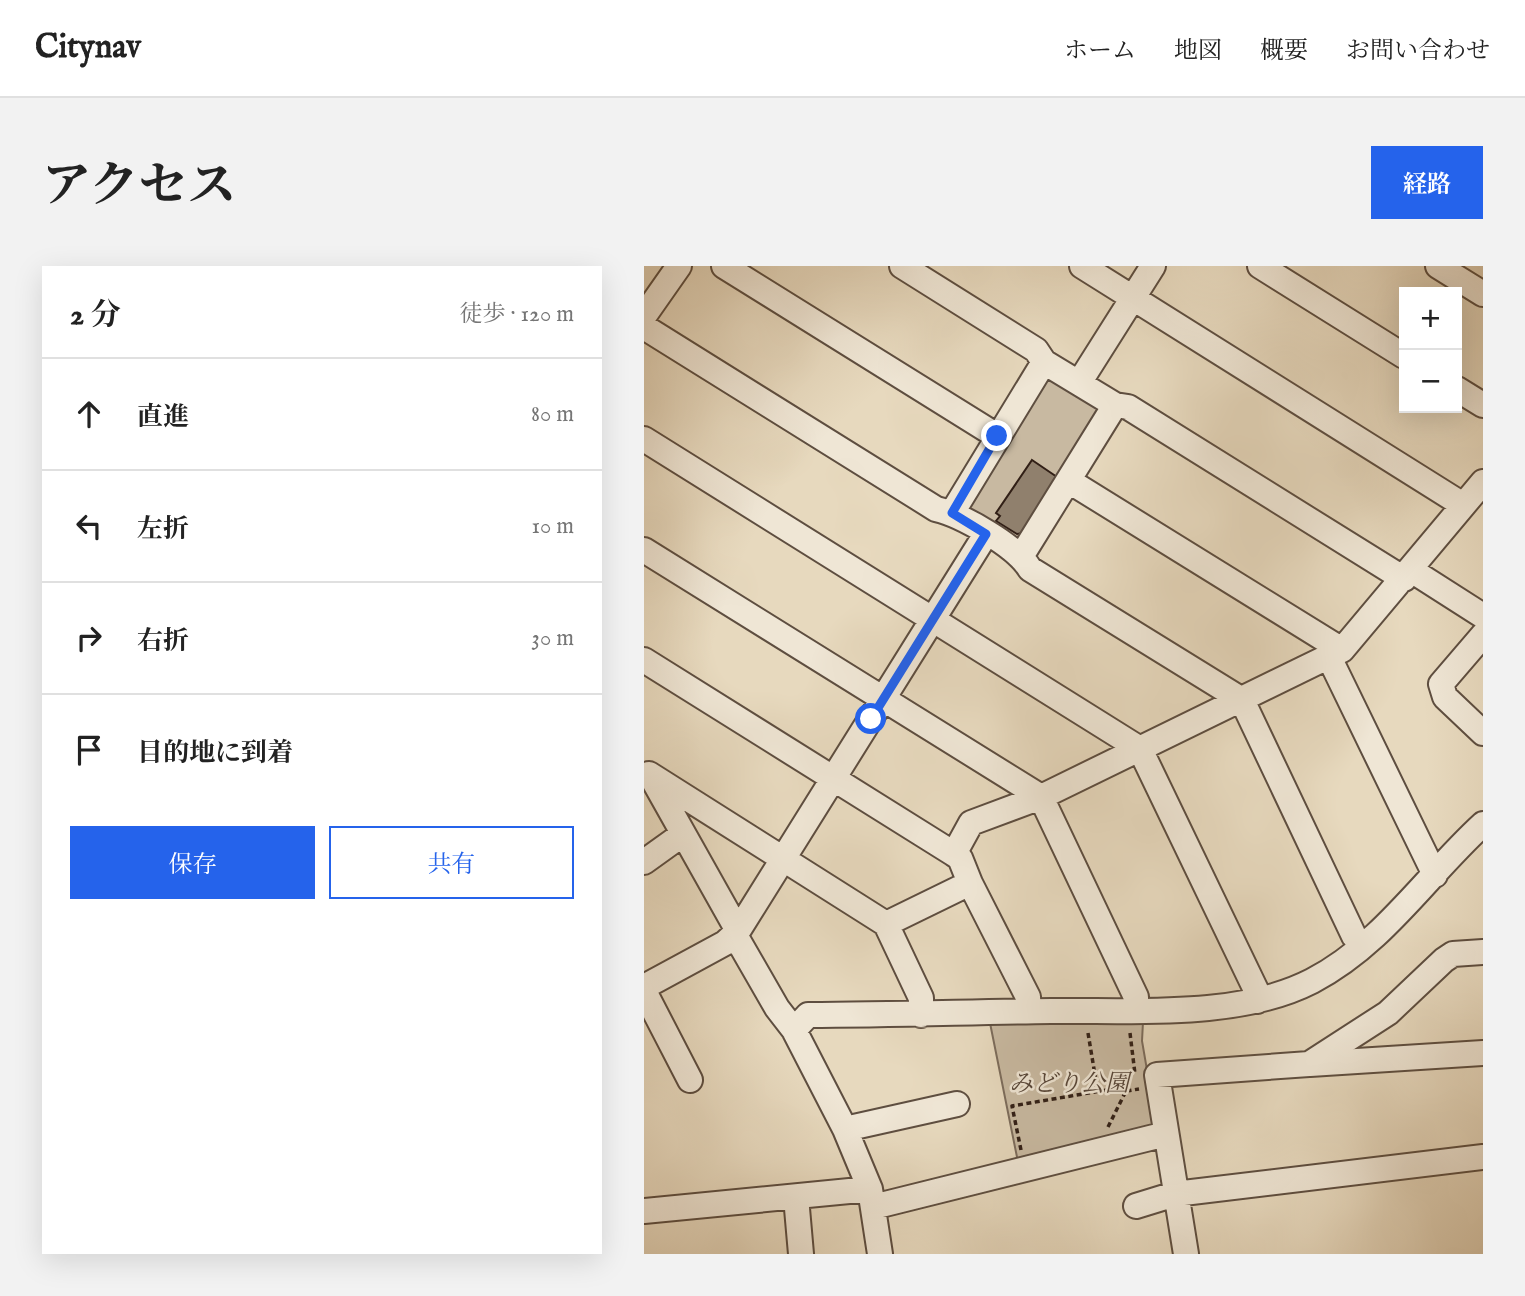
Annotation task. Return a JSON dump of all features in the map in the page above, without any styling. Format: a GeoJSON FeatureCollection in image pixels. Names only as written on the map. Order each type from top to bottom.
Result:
{"type":"FeatureCollection","features":[{"type":"Feature","properties":{"kind":"street"},"geometry":{"type":"LineString","coordinates":[[644,316],[652,290],[679,266]]}},
{"type":"Feature","properties":{"kind":"street"},"geometry":{"type":"LineString","coordinates":[[724,266],[997,436]]}},
{"type":"Feature","properties":{"kind":"street"},"geometry":{"type":"LineString","coordinates":[[902,266],[1036,350],[1044,362],[1115,405],[1128,407],[1408,574],[1483,615]]}},
{"type":"Feature","properties":{"kind":"street"},"geometry":{"type":"LineString","coordinates":[[1082,266],[1463,505]]}},
{"type":"Feature","properties":{"kind":"street"},"geometry":{"type":"LineString","coordinates":[[1079,383],[1153,266]]}},
{"type":"Feature","properties":{"kind":"street"},"geometry":{"type":"LineString","coordinates":[[1260,266],[1399,353]]}},
{"type":"Feature","properties":{"kind":"street"},"geometry":{"type":"LineString","coordinates":[[1438,266],[1483,294]]}},
{"type":"Feature","properties":{"kind":"street"},"geometry":{"type":"LineString","coordinates":[[644,327],[936,509],[952,513],[1022,555],[1030,569],[1242,700],[1358,941]]}},
{"type":"Feature","properties":{"kind":"street"},"geometry":{"type":"LineString","coordinates":[[952,513],[1044,362]]}},
{"type":"Feature","properties":{"kind":"street"},"geometry":{"type":"LineString","coordinates":[[1462,392],[1483,405]]}},
{"type":"Feature","properties":{"kind":"street"},"geometry":{"type":"LineString","coordinates":[[1022,555],[1115,405]]}},
{"type":"Feature","properties":{"kind":"street"},"geometry":{"type":"LineString","coordinates":[[644,439],[1140,749],[1256,996]]}},
{"type":"Feature","properties":{"kind":"street"},"geometry":{"type":"LineString","coordinates":[[1069,481],[1336,654],[1432,870]]}},
{"type":"Feature","properties":{"kind":"street"},"geometry":{"type":"LineString","coordinates":[[954,854],[971,823],[1041,797],[1336,654],[1408,574],[1483,482]]}},
{"type":"Feature","properties":{"kind":"street"},"geometry":{"type":"LineString","coordinates":[[690,1080],[644,989],[725,943],[736,933],[785,859],[986,534]]}},
{"type":"Feature","properties":{"kind":"street"},"geometry":{"type":"LineString","coordinates":[[644,550],[1041,797],[1132,1010]]}},
{"type":"Feature","properties":{"kind":"street"},"geometry":{"type":"LineString","coordinates":[[1483,635],[1441,684],[1445,697],[1483,733]]}},
{"type":"Feature","properties":{"kind":"street"},"geometry":{"type":"LineString","coordinates":[[644,660],[960,858],[1029,1004]]}},
{"type":"Feature","properties":{"kind":"street"},"geometry":{"type":"LineString","coordinates":[[647,769],[777,1008],[794,1030],[845,1129],[872,1198],[880,1254]]}},
{"type":"Feature","properties":{"kind":"street"},"geometry":{"type":"LineString","coordinates":[[647,769],[886,924],[921,1006]]}},
{"type":"Feature","properties":{"kind":"street"},"geometry":{"type":"LineString","coordinates":[[794,1030],[808,1015],[921,1006],[1029,1004],[1085,1010],[1132,1010],[1256,996],[1312,980],[1358,941],[1391,921],[1432,870],[1483,824]]}},
{"type":"Feature","properties":{"kind":"street"},"geometry":{"type":"LineString","coordinates":[[644,862],[683,834]]}},
{"type":"Feature","properties":{"kind":"street"},"geometry":{"type":"LineString","coordinates":[[886,924],[970,883]]}},
{"type":"Feature","properties":{"kind":"street"},"geometry":{"type":"LineString","coordinates":[[1309,1064],[1388,1013],[1453,954],[1483,952]]}},
{"type":"Feature","properties":{"kind":"street"},"geometry":{"type":"LineString","coordinates":[[1186,1254],[1166,1134],[1147,1088],[1157,1075],[1483,1053]]}},
{"type":"Feature","properties":{"kind":"street"},"geometry":{"type":"LineString","coordinates":[[845,1129],[957,1104]]}},
{"type":"Feature","properties":{"kind":"street"},"geometry":{"type":"LineString","coordinates":[[644,1211],[796,1197],[872,1198],[1166,1134]]}},
{"type":"Feature","properties":{"kind":"street"},"geometry":{"type":"LineString","coordinates":[[1136,1206],[1175,1194],[1483,1157]]}},
{"type":"Feature","properties":{"kind":"street"},"geometry":{"type":"LineString","coordinates":[[796,1197],[801,1254]]}},
{"type":"Feature","properties":{"kind":"path"},"geometry":{"type":"LineString","coordinates":[[1085,1010],[1098,1093]]}},
{"type":"Feature","properties":{"kind":"path"},"geometry":{"type":"LineString","coordinates":[[1034,1149],[1021,1152],[1012,1107],[1118,1088],[1126,1091],[1147,1088],[1129,1030],[1132,1010]]}},
{"type":"Feature","properties":{"kind":"green space"},"geometry":{"type":"Polygon","coordinates":[[[1051,379],[1097,407],[1099,416],[1024,537],[1015,539],[969,510],[967,500],[1042,381],[1051,379]]]}},
{"type":"Feature","properties":{"kind":"green space","name":"みどり公園"},"geometry":{"type":"Polygon","coordinates":[[[989,1018],[1143,1022],[1142,1041],[1157,1128],[1018,1162],[989,1018]]]}},
{"type":"Feature","properties":{"kind":"building"},"geometry":{"type":"Polygon","coordinates":[[[1032,460],[1057,477],[1023,533],[1017,534],[996,521],[1000,516],[996,513],[1032,460]]]}},
{"type":"Feature","properties":{"kind":"route"},"geometry":{"type":"LineString","coordinates":[[871,719],[986,534],[952,513],[997,436]]}}]}
